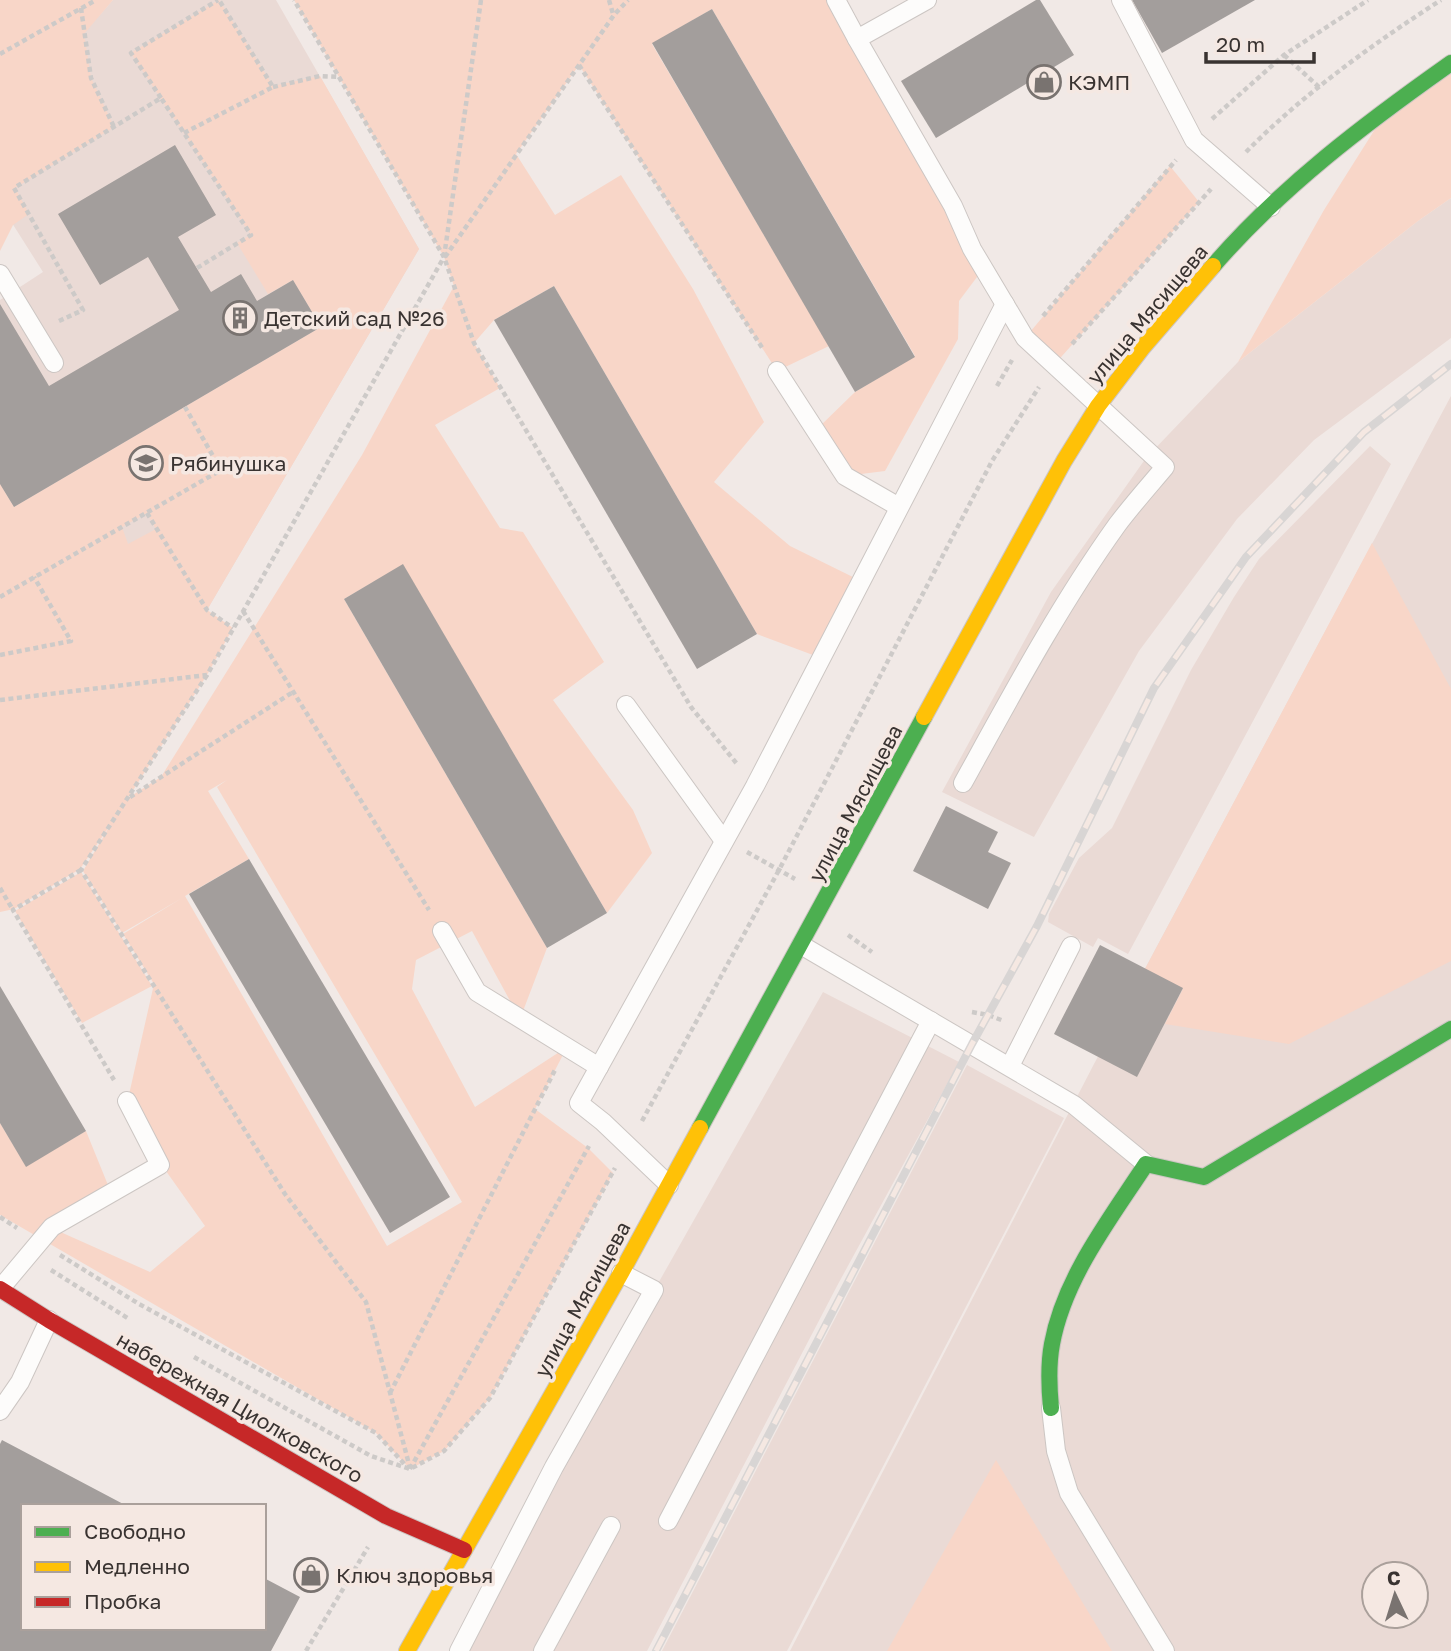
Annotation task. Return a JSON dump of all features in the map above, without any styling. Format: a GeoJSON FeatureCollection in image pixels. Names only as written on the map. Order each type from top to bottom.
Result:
{"type":"FeatureCollection","features":[{"type":"Feature","properties":{"kind":"main road","name":"улица Мясищева"},"geometry":{"type":"LineString","coordinates":[[407,1651],[670,1185],[1064,461],[1098,406],[1143,347],[1222,256],[1293,185],[1389,107],[1451,63]]}},
{"type":"Feature","properties":{"kind":"main road"},"geometry":{"type":"LineString","coordinates":[[1051,1408],[1049,1368],[1057,1327],[1073,1281],[1146,1164],[1204,1177],[1451,1028]]}},
{"type":"Feature","properties":{"kind":"main road","name":"набережная Циолковского"},"geometry":{"type":"LineString","coordinates":[[0,1289],[49,1321],[386,1516],[464,1550]]}},
{"type":"Feature","properties":{"kind":"lane"},"geometry":{"type":"LineString","coordinates":[[836,0],[953,206],[972,249],[1025,338],[1165,467],[1118,524],[1076,589],[1020,679],[963,783]]}},
{"type":"Feature","properties":{"kind":"lane"},"geometry":{"type":"LineString","coordinates":[[857,38],[927,0]]}},
{"type":"Feature","properties":{"kind":"lane"},"geometry":{"type":"LineString","coordinates":[[1121,0],[1194,139],[1271,207]]}},
{"type":"Feature","properties":{"kind":"lane"},"geometry":{"type":"LineString","coordinates":[[0,274],[54,363]]}},
{"type":"Feature","properties":{"kind":"lane"},"geometry":{"type":"LineString","coordinates":[[670,1185],[579,1103],[755,786],[1005,304]]}},
{"type":"Feature","properties":{"kind":"lane"},"geometry":{"type":"LineString","coordinates":[[777,371],[845,476],[899,506]]}},
{"type":"Feature","properties":{"kind":"lane"},"geometry":{"type":"LineString","coordinates":[[626,705],[723,841]]}},
{"type":"Feature","properties":{"kind":"lane"},"geometry":{"type":"LineString","coordinates":[[442,931],[477,992],[599,1067]]}},
{"type":"Feature","properties":{"kind":"lane"},"geometry":{"type":"LineString","coordinates":[[801,945],[1074,1105],[1146,1164]]}},
{"type":"Feature","properties":{"kind":"lane"},"geometry":{"type":"LineString","coordinates":[[1010,1066],[1071,946]]}},
{"type":"Feature","properties":{"kind":"lane"},"geometry":{"type":"LineString","coordinates":[[668,1521],[931,1021]]}},
{"type":"Feature","properties":{"kind":"lane"},"geometry":{"type":"LineString","coordinates":[[0,1289],[52,1227],[160,1165],[127,1101]]}},
{"type":"Feature","properties":{"kind":"lane"},"geometry":{"type":"LineString","coordinates":[[459,1651],[554,1467],[654,1290],[621,1273]]}},
{"type":"Feature","properties":{"kind":"lane"},"geometry":{"type":"LineString","coordinates":[[0,1410],[20,1382],[49,1321]]}},
{"type":"Feature","properties":{"kind":"lane"},"geometry":{"type":"LineString","coordinates":[[1051,1408],[1056,1451],[1069,1493],[1165,1651]]}},
{"type":"Feature","properties":{"kind":"lane"},"geometry":{"type":"LineString","coordinates":[[543,1651],[611,1526]]}},
{"type":"Feature","properties":{"kind":"path"},"geometry":{"type":"LineString","coordinates":[[0,54],[96,0]]}},
{"type":"Feature","properties":{"kind":"path"},"geometry":{"type":"LineString","coordinates":[[197,268],[251,235],[131,53],[218,0],[273,87]]}},
{"type":"Feature","properties":{"kind":"path"},"geometry":{"type":"LineString","coordinates":[[293,0],[444,257],[474,343],[691,707],[755,786]]}},
{"type":"Feature","properties":{"kind":"path"},"geometry":{"type":"LineString","coordinates":[[444,257],[481,0]]}},
{"type":"Feature","properties":{"kind":"path"},"geometry":{"type":"LineString","coordinates":[[610,0],[614,15]]}},
{"type":"Feature","properties":{"kind":"path"},"geometry":{"type":"LineString","coordinates":[[13,910],[81,870],[207,675],[444,257],[614,15],[628,0]]}},
{"type":"Feature","properties":{"kind":"path"},"geometry":{"type":"LineString","coordinates":[[990,396],[1025,338],[1212,119],[1284,55],[1368,0]]}},
{"type":"Feature","properties":{"kind":"path"},"geometry":{"type":"LineString","coordinates":[[81,8],[91,78],[114,127]]}},
{"type":"Feature","properties":{"kind":"path"},"geometry":{"type":"LineString","coordinates":[[1284,55],[1320,88]]}},
{"type":"Feature","properties":{"kind":"path"},"geometry":{"type":"LineString","coordinates":[[579,65],[777,371]]}},
{"type":"Feature","properties":{"kind":"path"},"geometry":{"type":"LineString","coordinates":[[184,133],[273,87],[320,76],[339,77]]}},
{"type":"Feature","properties":{"kind":"path"},"geometry":{"type":"LineString","coordinates":[[36,332],[83,310],[15,188],[160,98]]}},
{"type":"Feature","properties":{"kind":"path"},"geometry":{"type":"LineString","coordinates":[[0,597],[221,470],[186,407]]}},
{"type":"Feature","properties":{"kind":"path"},"geometry":{"type":"LineString","coordinates":[[147,513],[206,610],[233,628]]}},
{"type":"Feature","properties":{"kind":"path"},"geometry":{"type":"LineString","coordinates":[[0,655],[71,641],[34,577]]}},
{"type":"Feature","properties":{"kind":"path"},"geometry":{"type":"LineString","coordinates":[[243,611],[442,931]]}},
{"type":"Feature","properties":{"kind":"path"},"geometry":{"type":"LineString","coordinates":[[0,700],[207,675]]}},
{"type":"Feature","properties":{"kind":"path"},"geometry":{"type":"LineString","coordinates":[[127,799],[293,692]]}},
{"type":"Feature","properties":{"kind":"path"},"geometry":{"type":"LineString","coordinates":[[744,850],[827,898]]}},
{"type":"Feature","properties":{"kind":"path"},"geometry":{"type":"LineString","coordinates":[[81,870],[285,1194],[366,1302],[410,1469]]}},
{"type":"Feature","properties":{"kind":"path"},"geometry":{"type":"LineString","coordinates":[[0,888],[127,1101]]}},
{"type":"Feature","properties":{"kind":"path"},"geometry":{"type":"LineString","coordinates":[[818,915],[873,952]]}},
{"type":"Feature","properties":{"kind":"path"},"geometry":{"type":"LineString","coordinates":[[961,1011],[988,1015],[1028,1031]]}},
{"type":"Feature","properties":{"kind":"path"},"geometry":{"type":"LineString","coordinates":[[390,1393],[567,1047]]}},
{"type":"Feature","properties":{"kind":"path"},"geometry":{"type":"LineString","coordinates":[[410,1469],[603,1122]]}},
{"type":"Feature","properties":{"kind":"path"},"geometry":{"type":"LineString","coordinates":[[0,1217],[34,1249],[130,1320]]}},
{"type":"Feature","properties":{"kind":"path"},"geometry":{"type":"LineString","coordinates":[[34,1249],[376,1433],[410,1469]]}},
{"type":"Feature","properties":{"kind":"path"},"geometry":{"type":"LineString","coordinates":[[189,1354],[372,1456],[410,1469]]}},
{"type":"Feature","properties":{"kind":"path"},"geometry":{"type":"LineString","coordinates":[[306,1651],[368,1546]]}},
{"type":"Feature","properties":{"kind":"shaded area"},"geometry":{"type":"Polygon","coordinates":[[[0,0],[113,0],[84,34],[91,78],[114,127],[15,188],[29,214],[13,225],[0,251],[0,0]]]}},
{"type":"Feature","properties":{"kind":"shaded area","name":"Рябинушка"},"geometry":{"type":"Polygon","coordinates":[[[113,0],[276,0],[419,249],[207,610],[0,674],[0,300],[43,272],[0,204],[0,80],[84,33],[113,0]]]}},
{"type":"Feature","properties":{"kind":"shaded area"},"geometry":{"type":"Polygon","coordinates":[[[219,0],[273,86],[320,76],[419,249],[207,610],[233,628],[207,675],[128,798],[161,777],[362,455],[454,286],[444,257],[294,0],[836,0],[983,269],[959,301],[958,339],[885,471],[845,476],[816,430],[855,392],[915,356],[712,9],[652,44],[829,346],[777,371],[579,65],[516,154],[555,215],[621,175],[693,289],[764,422],[714,482],[790,546],[861,581],[821,658],[757,634],[554,286],[494,320],[474,343],[500,388],[435,425],[500,528],[523,532],[604,662],[553,700],[633,810],[652,853],[607,913],[403,565],[344,599],[547,948],[520,1019],[472,931],[416,960],[412,989],[475,1107],[567,1047],[535,1109],[588,1148],[613,1173],[490,1398],[444,1451],[410,1469],[376,1433],[0,1215],[0,1123],[26,1166],[86,1131],[110,1190],[47,1226],[150,1272],[205,1226],[161,1164],[128,1099],[154,984],[123,934],[182,898],[122,933],[83,871],[111,824],[80,869],[14,909],[0,912],[0,484],[14,507],[321,327],[293,280],[268,294],[237,243],[251,235],[131,53],[219,0]],[[147,513],[122,527],[128,544],[156,529],[147,513]],[[227,780],[208,791],[249,859],[185,896],[387,1246],[462,1202],[217,787],[227,780]]]}},
{"type":"Feature","properties":{"kind":"shaded area"},"geometry":{"type":"Polygon","coordinates":[[[1451,63],[1451,198],[1238,362],[1324,210],[1389,107],[1451,63]]]}},
{"type":"Feature","properties":{"kind":"shaded area"},"geometry":{"type":"Polygon","coordinates":[[[1170,166],[1199,202],[1054,365],[1025,338],[1170,166]]]}},
{"type":"Feature","properties":{"kind":"shaded area"},"geometry":{"type":"Polygon","coordinates":[[[1451,198],[1451,338],[1314,440],[1237,519],[1139,651],[1034,837],[942,792],[1051,592],[1146,458],[1238,362],[1451,198]]]}},
{"type":"Feature","properties":{"kind":"shaded area"},"geometry":{"type":"Polygon","coordinates":[[[1451,396],[1451,1651],[790,1651],[1094,1064],[1451,396]]]}},
{"type":"Feature","properties":{"kind":"shaded area"},"geometry":{"type":"Polygon","coordinates":[[[1370,446],[1391,464],[1128,954],[1098,938],[1093,947],[1048,922],[1049,914],[1079,858],[1112,828],[1191,670],[1259,559],[1370,446]]]}},
{"type":"Feature","properties":{"kind":"shaded area"},"geometry":{"type":"Polygon","coordinates":[[[1372,543],[1451,689],[1451,961],[1289,1044],[1165,1024],[1183,989],[1145,969],[1372,543]]]}},
{"type":"Feature","properties":{"kind":"shaded area"},"geometry":{"type":"Polygon","coordinates":[[[81,872],[152,986],[82,1023],[15,911],[81,872]]]}},
{"type":"Feature","properties":{"kind":"shaded area"},"geometry":{"type":"Polygon","coordinates":[[[823,992],[959,1062],[837,1286],[647,1651],[450,1651],[823,992]]]}},
{"type":"Feature","properties":{"kind":"shaded area"},"geometry":{"type":"Polygon","coordinates":[[[967,1065],[1064,1118],[787,1651],[662,1651],[967,1065]]]}},
{"type":"Feature","properties":{"kind":"shaded area"},"geometry":{"type":"Polygon","coordinates":[[[996,1460],[1112,1651],[887,1651],[996,1460]]]}},
{"type":"Feature","properties":{"kind":"building"},"geometry":{"type":"Polygon","coordinates":[[[1040,0],[1074,55],[936,138],[901,81],[1040,0]]]}},
{"type":"Feature","properties":{"kind":"building"},"geometry":{"type":"Polygon","coordinates":[[[1132,0],[1255,0],[1162,53],[1132,0]]]}},
{"type":"Feature","properties":{"kind":"building"},"geometry":{"type":"Polygon","coordinates":[[[712,9],[915,357],[855,392],[652,43],[712,9]]]}},
{"type":"Feature","properties":{"kind":"building","name":"Детский сад №26"},"geometry":{"type":"Polygon","coordinates":[[[175,145],[216,215],[178,237],[211,292],[241,274],[257,301],[293,280],[321,327],[14,507],[0,484],[0,304],[49,386],[179,310],[148,257],[100,285],[58,214],[175,145]]]}},
{"type":"Feature","properties":{"kind":"building"},"geometry":{"type":"Polygon","coordinates":[[[554,286],[757,634],[697,669],[494,320],[554,286]]]}},
{"type":"Feature","properties":{"kind":"building"},"geometry":{"type":"Polygon","coordinates":[[[403,564],[607,913],[547,948],[344,599],[403,564]]]}},
{"type":"Feature","properties":{"kind":"building"},"geometry":{"type":"Polygon","coordinates":[[[946,806],[998,832],[988,852],[1011,863],[988,909],[913,871],[946,806]]]}},
{"type":"Feature","properties":{"kind":"building"},"geometry":{"type":"Polygon","coordinates":[[[249,859],[450,1197],[390,1233],[189,894],[249,859]]]}},
{"type":"Feature","properties":{"kind":"building"},"geometry":{"type":"Polygon","coordinates":[[[1100,945],[1183,988],[1137,1077],[1054,1034],[1100,945]]]}},
{"type":"Feature","properties":{"kind":"building"},"geometry":{"type":"Polygon","coordinates":[[[0,986],[86,1131],[26,1167],[0,1123],[0,986]]]}},
{"type":"Feature","properties":{"kind":"building"},"geometry":{"type":"Polygon","coordinates":[[[2,1440],[123,1504],[21,1504],[21,1630],[266,1630],[266,1579],[300,1597],[271,1651],[0,1651],[2,1440]]]}},
{"type":"Feature","properties":{"kind":"railway"},"geometry":{"type":"LineString","coordinates":[[656,1651],[972,1044],[1037,926],[1154,688],[1246,557],[1364,432],[1451,364]]}},
{"type":"Feature","properties":{"kind":"traffic: fast"},"geometry":{"type":"LineString","coordinates":[[1213,266],[1267,209],[1326,157],[1451,63]]}},
{"type":"Feature","properties":{"kind":"traffic: fast"},"geometry":{"type":"LineString","coordinates":[[700,1128],[924,717]]}},
{"type":"Feature","properties":{"kind":"traffic: fast"},"geometry":{"type":"LineString","coordinates":[[1051,1408],[1051,1352],[1067,1296],[1090,1250],[1146,1164],[1204,1177],[1451,1029]]}},
{"type":"Feature","properties":{"kind":"traffic: slow"},"geometry":{"type":"LineString","coordinates":[[924,717],[1064,461],[1098,406],[1143,347],[1213,266]]}},
{"type":"Feature","properties":{"kind":"traffic: slow"},"geometry":{"type":"LineString","coordinates":[[407,1651],[700,1128]]}},
{"type":"Feature","properties":{"kind":"traffic: jam"},"geometry":{"type":"LineString","coordinates":[[0,1289],[386,1516],[464,1550]]}},
{"type":"Feature","properties":{"kind":"place","name":"КЭМП"},"geometry":{"type":"Point","coordinates":[1044,82]}},
{"type":"Feature","properties":{"kind":"place","name":"Детский сад №26"},"geometry":{"type":"Point","coordinates":[240,318]}},
{"type":"Feature","properties":{"kind":"place","name":"Рябинушка"},"geometry":{"type":"Point","coordinates":[146,463]}},
{"type":"Feature","properties":{"kind":"place","name":"Ключ здоровья"},"geometry":{"type":"Point","coordinates":[311,1575]}}]}
